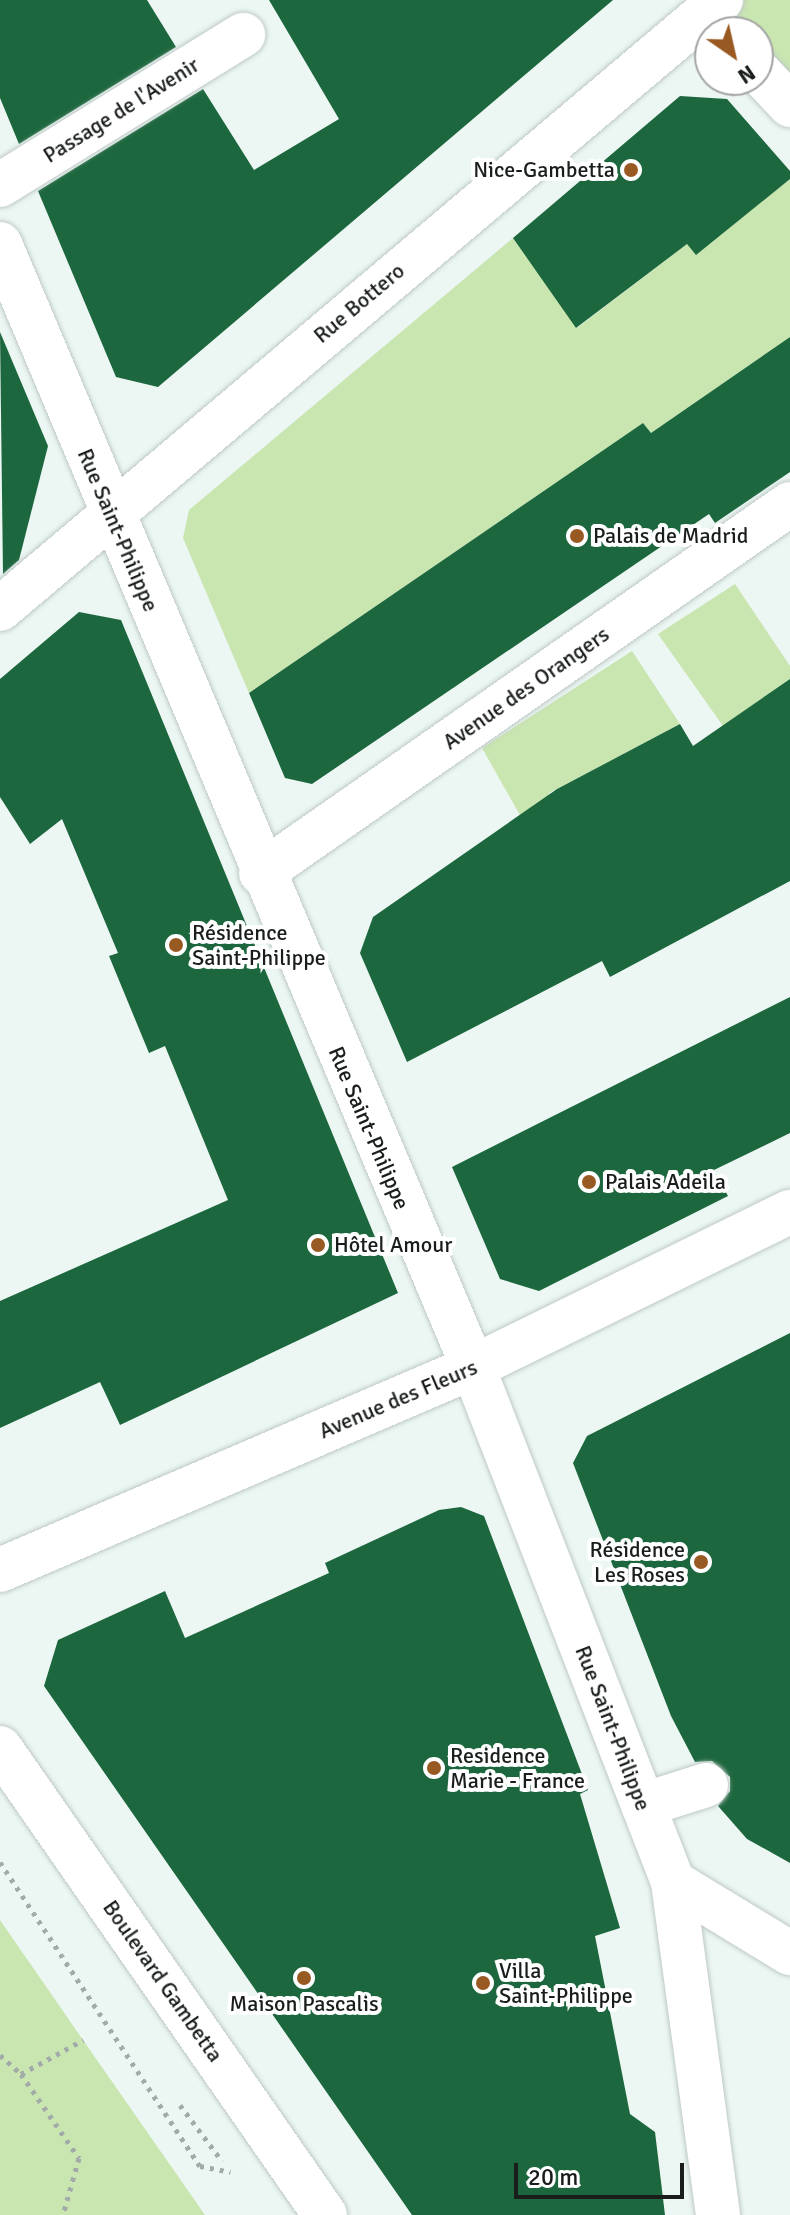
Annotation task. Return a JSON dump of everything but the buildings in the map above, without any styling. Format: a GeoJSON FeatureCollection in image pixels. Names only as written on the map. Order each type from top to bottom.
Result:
{"type":"FeatureCollection","features":[{"type":"Feature","properties":{"kind":"street","name":"Rue Bottero"},"geometry":{"type":"LineString","coordinates":[[0,609],[110,512],[710,11]]}},
{"type":"Feature","properties":{"kind":"street","name":"Passage de l'Avenir"},"geometry":{"type":"LineString","coordinates":[[0,185],[243,35]]}},
{"type":"Feature","properties":{"kind":"street"},"geometry":{"type":"LineString","coordinates":[[774,88],[790,105]]}},
{"type":"Feature","properties":{"kind":"street","name":"Rue Saint-Philippe"},"geometry":{"type":"LineString","coordinates":[[0,244],[261,873],[473,1367],[673,1882],[718,2215]]}},
{"type":"Feature","properties":{"kind":"street","name":"Avenue des Orangers"},"geometry":{"type":"LineString","coordinates":[[261,873],[790,504]]}},
{"type":"Feature","properties":{"kind":"street","name":"Avenue des Fleurs"},"geometry":{"type":"LineString","coordinates":[[0,1570],[473,1367],[790,1212]]}},
{"type":"Feature","properties":{"kind":"street","name":"Boulevard Gambetta"},"geometry":{"type":"LineString","coordinates":[[0,1748],[325,2215]]}},
{"type":"Feature","properties":{"kind":"street"},"geometry":{"type":"LineString","coordinates":[[643,1805],[706,1785]]}},
{"type":"Feature","properties":{"kind":"street"},"geometry":{"type":"LineString","coordinates":[[673,1882],[790,1953]]}},
{"type":"Feature","properties":{"kind":"path"},"geometry":{"type":"LineString","coordinates":[[0,1862],[200,2166],[246,2175]]}},
{"type":"Feature","properties":{"kind":"path"},"geometry":{"type":"LineString","coordinates":[[21,2074],[83,2040]]}},
{"type":"Feature","properties":{"kind":"path"},"geometry":{"type":"LineString","coordinates":[[0,2055],[21,2074],[79,2158],[63,2215]]}},
{"type":"Feature","properties":{"kind":"green space"},"geometry":{"type":"Polygon","coordinates":[[[742,0],[790,0],[790,88],[774,70],[774,16],[725,15],[742,0]]]}},
{"type":"Feature","properties":{"kind":"green space"},"geometry":{"type":"Polygon","coordinates":[[[790,179],[790,337],[651,433],[643,423],[249,693],[183,538],[189,510],[513,238],[577,328],[687,244],[696,254],[790,179]]]}},
{"type":"Feature","properties":{"kind":"green space"},"geometry":{"type":"Polygon","coordinates":[[[735,584],[790,666],[790,679],[723,726],[658,634],[735,584]]]}},
{"type":"Feature","properties":{"kind":"green space"},"geometry":{"type":"Polygon","coordinates":[[[632,651],[680,724],[549,793],[591,873],[585,930],[482,748],[632,651]]]}},
{"type":"Feature","properties":{"kind":"green space"},"geometry":{"type":"Polygon","coordinates":[[[0,1920],[83,2040],[205,2215],[0,2215],[0,1920]]]}},
{"type":"Feature","properties":{"kind":"place","name":"Nice-Gambetta"},"geometry":{"type":"Point","coordinates":[631,170]}},
{"type":"Feature","properties":{"kind":"place","name":"Palais de Madrid"},"geometry":{"type":"Point","coordinates":[577,536]}},
{"type":"Feature","properties":{"kind":"place","name":"Résidence Saint-Philippe"},"geometry":{"type":"Point","coordinates":[176,945]}},
{"type":"Feature","properties":{"kind":"place","name":"Palais Adeila"},"geometry":{"type":"Point","coordinates":[589,1182]}},
{"type":"Feature","properties":{"kind":"place","name":"Hôtel Amour"},"geometry":{"type":"Point","coordinates":[318,1245]}},
{"type":"Feature","properties":{"kind":"place","name":"Résidence Les Roses"},"geometry":{"type":"Point","coordinates":[701,1562]}},
{"type":"Feature","properties":{"kind":"place","name":"Residence Marie - France"},"geometry":{"type":"Point","coordinates":[434,1768]}},
{"type":"Feature","properties":{"kind":"place","name":"Maison Pascalis"},"geometry":{"type":"Point","coordinates":[304,1978]}},
{"type":"Feature","properties":{"kind":"place","name":"Villa Saint-Philippe"},"geometry":{"type":"Point","coordinates":[483,1983]}}]}
